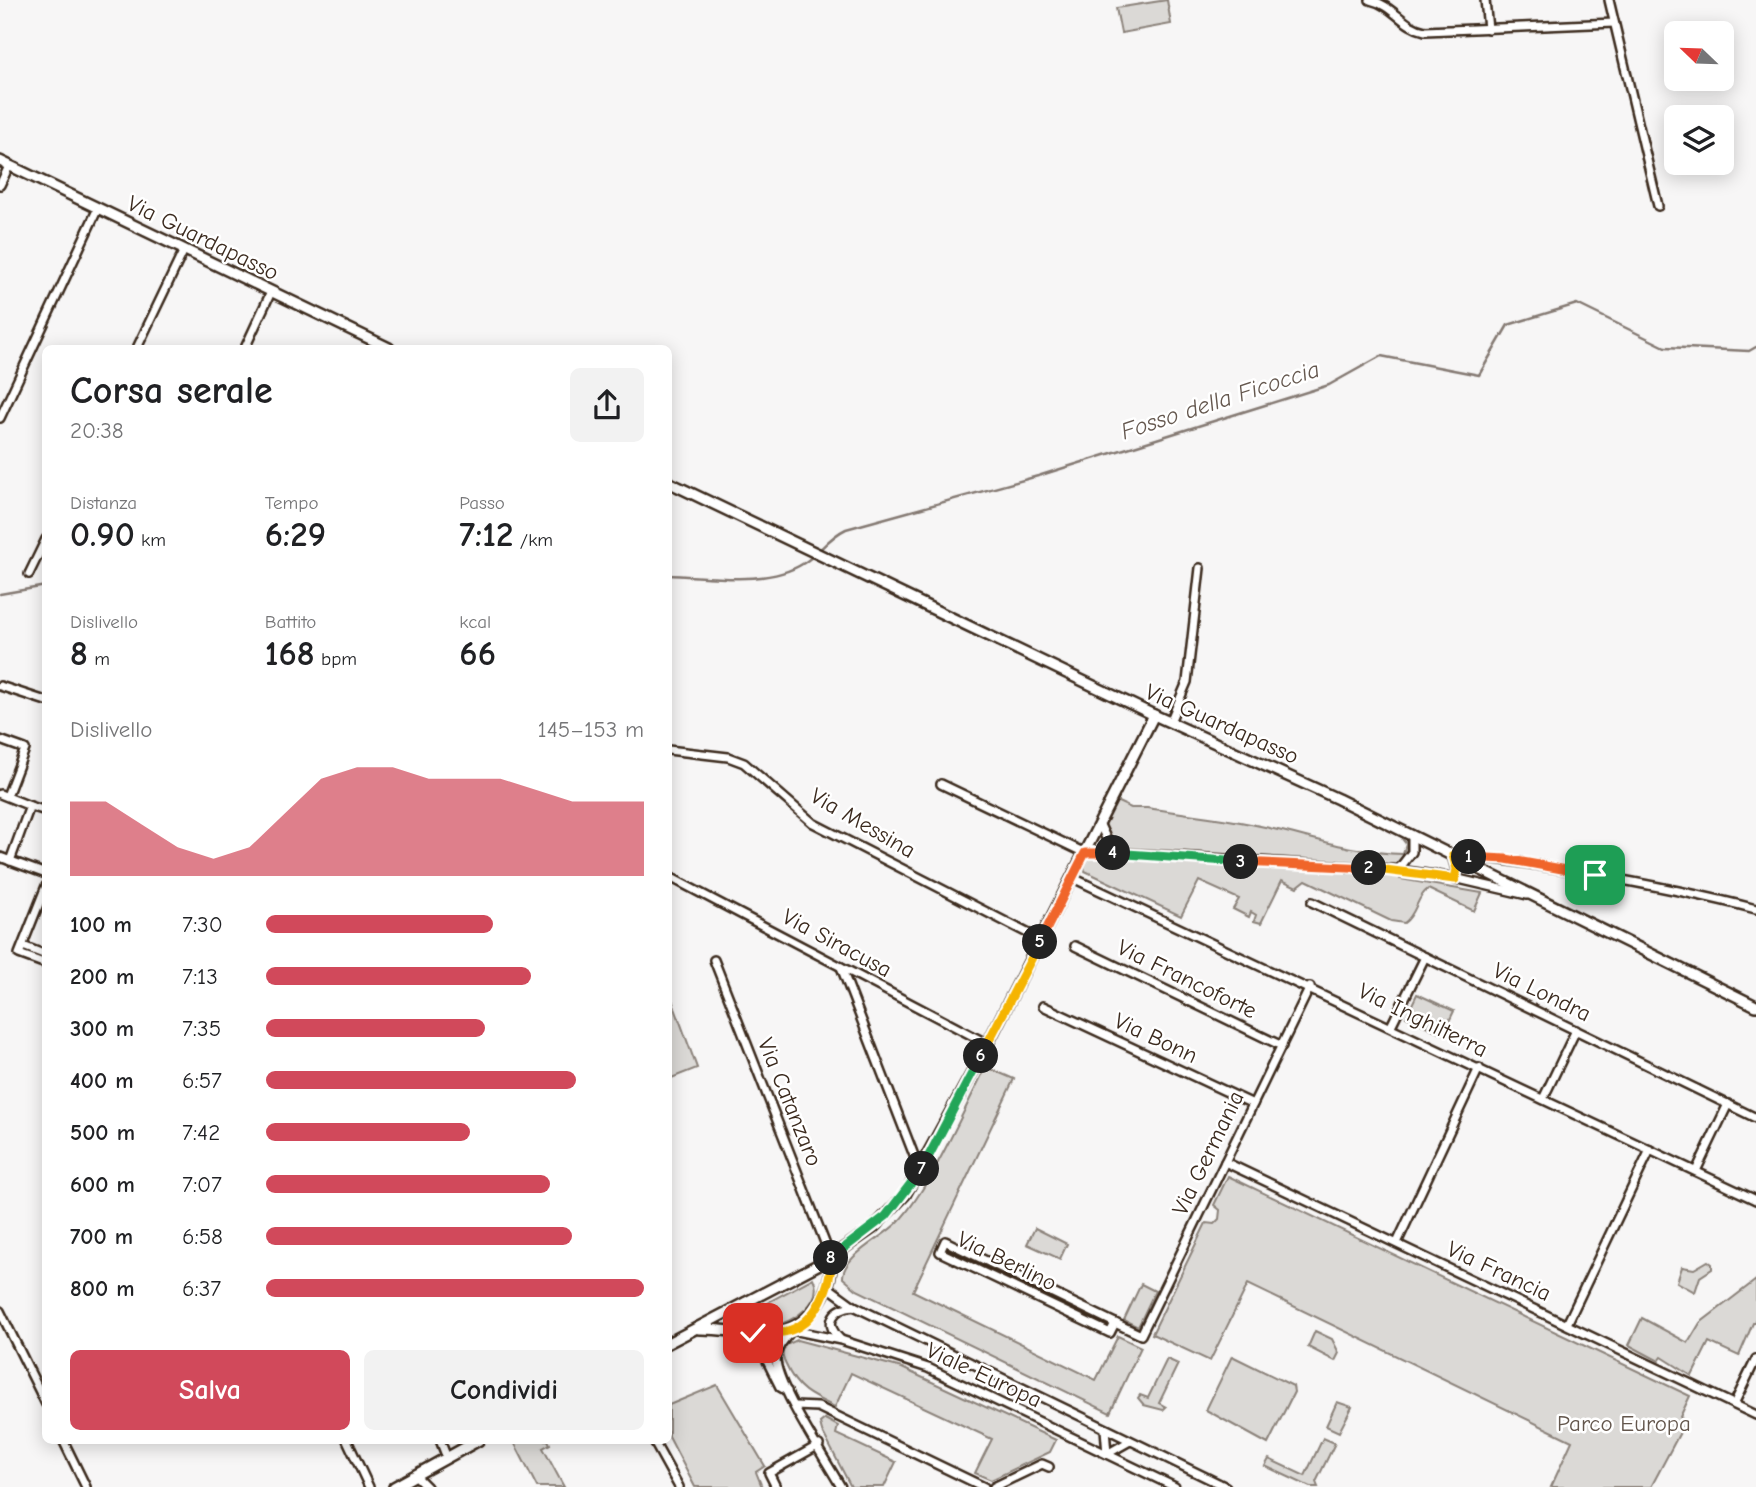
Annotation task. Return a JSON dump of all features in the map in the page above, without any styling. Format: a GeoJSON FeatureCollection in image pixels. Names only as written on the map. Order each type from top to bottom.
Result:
{"type":"FeatureCollection","features":[{"type":"Feature","properties":{"kind":"street"},"geometry":{"type":"LineString","coordinates":[[1370,0],[1386,5],[1409,25],[1422,31],[1614,23]]}},
{"type":"Feature","properties":{"kind":"street"},"geometry":{"type":"LineString","coordinates":[[1485,0],[1488,29]]}},
{"type":"Feature","properties":{"kind":"street"},"geometry":{"type":"LineString","coordinates":[[1609,0],[1658,206]]}},
{"type":"Feature","properties":{"kind":"street"},"geometry":{"type":"LineString","coordinates":[[0,185],[5,163]]}},
{"type":"Feature","properties":{"kind":"street","name":"Via Guardapasso"},"geometry":{"type":"LineString","coordinates":[[5,163],[383,345]]}},
{"type":"Feature","properties":{"kind":"street"},"geometry":{"type":"LineString","coordinates":[[0,418],[98,208]]}},
{"type":"Feature","properties":{"kind":"street"},"geometry":{"type":"LineString","coordinates":[[138,345],[184,250]]}},
{"type":"Feature","properties":{"kind":"street"},"geometry":{"type":"LineString","coordinates":[[246,345],[271,292]]}},
{"type":"Feature","properties":{"kind":"street","name":"Via Guardapasso"},"geometry":{"type":"LineString","coordinates":[[672,484],[1154,715],[1285,773],[1756,1006]]}},
{"type":"Feature","properties":{"kind":"street"},"geometry":{"type":"LineString","coordinates":[[29,574],[42,547]]}},
{"type":"Feature","properties":{"kind":"street"},"geometry":{"type":"LineString","coordinates":[[1170,722],[1188,680],[1200,568]]}},
{"type":"Feature","properties":{"kind":"street"},"geometry":{"type":"LineString","coordinates":[[0,686],[42,700]]}},
{"type":"Feature","properties":{"kind":"street"},"geometry":{"type":"LineString","coordinates":[[672,1341],[831,1258],[886,1216],[920,1172],[1073,878],[1154,715]]}},
{"type":"Feature","properties":{"kind":"street"},"geometry":{"type":"LineString","coordinates":[[0,740],[25,749],[4,795],[42,810]]}},
{"type":"Feature","properties":{"kind":"street","name":"Via Messina"},"geometry":{"type":"LineString","coordinates":[[672,750],[728,757],[744,763],[813,822],[1041,940]]}},
{"type":"Feature","properties":{"kind":"street"},"geometry":{"type":"LineString","coordinates":[[941,785],[1085,853],[1398,870],[1455,879],[1529,896]]}},
{"type":"Feature","properties":{"kind":"street"},"geometry":{"type":"LineString","coordinates":[[10,861],[30,806]]}},
{"type":"Feature","properties":{"kind":"street"},"geometry":{"type":"LineString","coordinates":[[1100,825],[1114,853]]}},
{"type":"Feature","properties":{"kind":"street"},"geometry":{"type":"LineString","coordinates":[[1398,870],[1412,852],[1412,835]]}},
{"type":"Feature","properties":{"kind":"street"},"geometry":{"type":"LineString","coordinates":[[1455,879],[1457,869],[1454,856],[1506,859],[1696,894],[1756,909]]}},
{"type":"Feature","properties":{"kind":"street"},"geometry":{"type":"LineString","coordinates":[[0,857],[42,873]]}},
{"type":"Feature","properties":{"kind":"street","name":"Via Siracusa"},"geometry":{"type":"LineString","coordinates":[[672,878],[988,1044]]}},
{"type":"Feature","properties":{"kind":"street","name":"Via Inghilterra"},"geometry":{"type":"LineString","coordinates":[[1073,878],[1310,987],[1756,1200]]}},
{"type":"Feature","properties":{"kind":"street"},"geometry":{"type":"LineString","coordinates":[[21,950],[42,897]]}},
{"type":"Feature","properties":{"kind":"street","name":"Via Londra"},"geometry":{"type":"LineString","coordinates":[[1312,902],[1756,1118]]}},
{"type":"Feature","properties":{"kind":"street","name":"Via Francoforte"},"geometry":{"type":"LineString","coordinates":[[1075,946],[1282,1046]]}},
{"type":"Feature","properties":{"kind":"street"},"geometry":{"type":"LineString","coordinates":[[21,950],[42,954]]}},
{"type":"Feature","properties":{"kind":"street"},"geometry":{"type":"LineString","coordinates":[[21,950],[42,962]]}},
{"type":"Feature","properties":{"kind":"street"},"geometry":{"type":"LineString","coordinates":[[1391,1026],[1425,957]]}},
{"type":"Feature","properties":{"kind":"street","name":"Via Catanzaro"},"geometry":{"type":"LineString","coordinates":[[714,960],[831,1258]]}},
{"type":"Feature","properties":{"kind":"street"},"geometry":{"type":"LineString","coordinates":[[840,966],[920,1172]]}},
{"type":"Feature","properties":{"kind":"street","name":"Via Germania"},"geometry":{"type":"LineString","coordinates":[[1141,1335],[1310,987]]}},
{"type":"Feature","properties":{"kind":"street","name":"Via Bonn"},"geometry":{"type":"LineString","coordinates":[[1043,1006],[1253,1104]]}},
{"type":"Feature","properties":{"kind":"street"},"geometry":{"type":"LineString","coordinates":[[1543,1098],[1576,1030]]}},
{"type":"Feature","properties":{"kind":"street"},"geometry":{"type":"LineString","coordinates":[[1397,1243],[1479,1068]]}},
{"type":"Feature","properties":{"kind":"street"},"geometry":{"type":"LineString","coordinates":[[1696,1171],[1728,1104]]}},
{"type":"Feature","properties":{"kind":"street"},"geometry":{"type":"LineString","coordinates":[[1567,1324],[1650,1150]]}},
{"type":"Feature","properties":{"kind":"street","name":"Via Francia"},"geometry":{"type":"LineString","coordinates":[[1225,1162],[1756,1415]]}},
{"type":"Feature","properties":{"kind":"street","name":"Via Berlino"},"geometry":{"type":"LineString","coordinates":[[1115,1323],[1110,1333],[940,1252],[945,1241],[1141,1335]]}},
{"type":"Feature","properties":{"kind":"street"},"geometry":{"type":"LineString","coordinates":[[831,1258],[828,1287],[812,1313],[792,1330],[776,1356],[795,1406],[841,1487]]}},
{"type":"Feature","properties":{"kind":"street"},"geometry":{"type":"LineString","coordinates":[[812,1269],[828,1287]]}},
{"type":"Feature","properties":{"kind":"street","name":"Viale Europa"},"geometry":{"type":"LineString","coordinates":[[828,1287],[854,1306],[1226,1487]]}},
{"type":"Feature","properties":{"kind":"street"},"geometry":{"type":"LineString","coordinates":[[745,1303],[746,1319],[780,1387],[788,1391]]}},
{"type":"Feature","properties":{"kind":"street"},"geometry":{"type":"LineString","coordinates":[[841,1340],[832,1330],[832,1318],[840,1309],[854,1306]]}},
{"type":"Feature","properties":{"kind":"street"},"geometry":{"type":"LineString","coordinates":[[0,1311],[42,1396]]}},
{"type":"Feature","properties":{"kind":"street"},"geometry":{"type":"LineString","coordinates":[[695,1329],[753,1333],[792,1330]]}},
{"type":"Feature","properties":{"kind":"street","name":"Viale Europa"},"geometry":{"type":"LineString","coordinates":[[792,1330],[841,1340],[928,1368],[1175,1487]]}},
{"type":"Feature","properties":{"kind":"street"},"geometry":{"type":"LineString","coordinates":[[1734,1404],[1756,1359]]}},
{"type":"Feature","properties":{"kind":"street"},"geometry":{"type":"LineString","coordinates":[[795,1406],[818,1407],[984,1487]]}},
{"type":"Feature","properties":{"kind":"street"},"geometry":{"type":"LineString","coordinates":[[1105,1429],[1107,1454],[1130,1441]]}},
{"type":"Feature","properties":{"kind":"street"},"geometry":{"type":"LineString","coordinates":[[65,1444],[86,1487]]}},
{"type":"Feature","properties":{"kind":"street"},"geometry":{"type":"LineString","coordinates":[[349,1444],[369,1487]]}},
{"type":"Feature","properties":{"kind":"street"},"geometry":{"type":"LineString","coordinates":[[442,1444],[447,1458]]}},
{"type":"Feature","properties":{"kind":"street"},"geometry":{"type":"LineString","coordinates":[[394,1487],[471,1444]]}},
{"type":"Feature","properties":{"kind":"street"},"geometry":{"type":"LineString","coordinates":[[655,1444],[679,1487]]}},
{"type":"Feature","properties":{"kind":"street"},"geometry":{"type":"LineString","coordinates":[[776,1487],[769,1473],[819,1445]]}},
{"type":"Feature","properties":{"kind":"street"},"geometry":{"type":"LineString","coordinates":[[994,1487],[1042,1464],[1049,1467]]}},
{"type":"Feature","properties":{"kind":"street"},"geometry":{"type":"LineString","coordinates":[[416,1476],[427,1487]]}},
{"type":"Feature","properties":{"kind":"green space"},"geometry":{"type":"Polygon","coordinates":[[[1167,0],[1171,24],[1121,33],[1116,8],[1167,0]]]}},
{"type":"Feature","properties":{"kind":"green space"},"geometry":{"type":"Polygon","coordinates":[[[1116,801],[1131,808],[1236,821],[1368,851],[1403,854],[1406,844],[1402,839],[1408,844],[1400,879],[1482,893],[1474,911],[1428,889],[1404,923],[1391,921],[1306,880],[1297,887],[1282,880],[1261,923],[1254,921],[1256,915],[1251,912],[1249,917],[1233,909],[1239,899],[1199,881],[1181,916],[1085,871],[1084,866],[1116,801]]]}},
{"type":"Feature","properties":{"kind":"green space"},"geometry":{"type":"Polygon","coordinates":[[[1417,994],[1454,1011],[1443,1034],[1406,1017],[1417,994]]]}},
{"type":"Feature","properties":{"kind":"green space"},"geometry":{"type":"Polygon","coordinates":[[[672,1000],[697,1068],[672,1078],[672,1000]]]}},
{"type":"Feature","properties":{"kind":"green space"},"geometry":{"type":"Polygon","coordinates":[[[986,1067],[1014,1079],[913,1291],[1096,1380],[1118,1336],[1141,1347],[1110,1413],[857,1290],[843,1278],[849,1262],[898,1222],[910,1207],[934,1169],[986,1067]]]}},
{"type":"Feature","properties":{"kind":"green space","name":"Parco Europa"},"geometry":{"type":"Polygon","coordinates":[[[1228,1176],[1690,1396],[1680,1417],[1686,1421],[1651,1487],[1551,1487],[1572,1441],[1248,1284],[1210,1361],[1152,1334],[1206,1223],[1214,1224],[1219,1219],[1220,1210],[1214,1205],[1228,1176]]]}},
{"type":"Feature","properties":{"kind":"green space"},"geometry":{"type":"Polygon","coordinates":[[[1035,1228],[1067,1244],[1060,1259],[1027,1244],[1035,1228]]]}},
{"type":"Feature","properties":{"kind":"green space"},"geometry":{"type":"Polygon","coordinates":[[[1708,1261],[1712,1264],[1712,1269],[1700,1277],[1695,1292],[1677,1282],[1682,1267],[1694,1269],[1708,1261]]]}},
{"type":"Feature","properties":{"kind":"green space"},"geometry":{"type":"Polygon","coordinates":[[[813,1278],[815,1295],[798,1316],[773,1326],[752,1316],[750,1312],[813,1278]]]}},
{"type":"Feature","properties":{"kind":"green space"},"geometry":{"type":"Polygon","coordinates":[[[1756,1280],[1756,1323],[1753,1323],[1739,1356],[1709,1342],[1692,1376],[1662,1357],[1659,1361],[1629,1345],[1642,1318],[1688,1343],[1700,1323],[1756,1280]]]}},
{"type":"Feature","properties":{"kind":"green space"},"geometry":{"type":"Polygon","coordinates":[[[1141,1284],[1155,1291],[1138,1327],[1124,1320],[1141,1284]]]}},
{"type":"Feature","properties":{"kind":"green space"},"geometry":{"type":"Polygon","coordinates":[[[1315,1331],[1332,1339],[1339,1353],[1335,1361],[1308,1347],[1315,1331]]]}},
{"type":"Feature","properties":{"kind":"green space"},"geometry":{"type":"Polygon","coordinates":[[[797,1340],[902,1368],[1056,1440],[1050,1452],[991,1480],[975,1473],[992,1439],[851,1373],[835,1407],[806,1391],[790,1374],[783,1357],[786,1345],[797,1340]]]}},
{"type":"Feature","properties":{"kind":"green space"},"geometry":{"type":"Polygon","coordinates":[[[1232,1356],[1293,1386],[1294,1392],[1268,1444],[1206,1410],[1232,1356]]]}},
{"type":"Feature","properties":{"kind":"green space"},"geometry":{"type":"Polygon","coordinates":[[[1167,1359],[1178,1364],[1159,1403],[1166,1407],[1163,1410],[1144,1405],[1138,1398],[1140,1395],[1148,1398],[1167,1359]]]}},
{"type":"Feature","properties":{"kind":"green space"},"geometry":{"type":"Polygon","coordinates":[[[717,1385],[765,1466],[756,1472],[762,1487],[695,1487],[672,1443],[672,1404],[717,1385]]]}},
{"type":"Feature","properties":{"kind":"green space"},"geometry":{"type":"Polygon","coordinates":[[[1337,1402],[1352,1407],[1339,1432],[1326,1426],[1337,1402]]]}},
{"type":"Feature","properties":{"kind":"green space"},"geometry":{"type":"Polygon","coordinates":[[[825,1419],[838,1426],[836,1434],[896,1462],[884,1487],[851,1487],[822,1431],[820,1423],[825,1419]]]}},
{"type":"Feature","properties":{"kind":"green space"},"geometry":{"type":"Polygon","coordinates":[[[1323,1438],[1335,1443],[1316,1482],[1318,1487],[1310,1487],[1265,1466],[1269,1459],[1305,1476],[1323,1438]]]}},
{"type":"Feature","properties":{"kind":"green space"},"geometry":{"type":"Polygon","coordinates":[[[515,1444],[550,1444],[543,1448],[564,1487],[537,1487],[515,1444]]]}},
{"type":"Feature","properties":{"kind":"waterway","name":"Fosso della Ficoccia"},"geometry":{"type":"LineString","coordinates":[[672,575],[756,578],[773,575],[804,563],[846,529],[1038,476],[1329,385],[1381,356],[1479,375],[1508,325],[1577,304],[1665,347],[1749,351],[1756,347]]}},
{"type":"Feature","properties":{"kind":"waterway","name":"Fosso della Ficoccia"},"geometry":{"type":"LineString","coordinates":[[0,594],[42,587]]}},
{"type":"Feature","properties":{"kind":"route"},"geometry":{"type":"LineString","coordinates":[[753,1333],[792,1330],[805,1320],[828,1287],[831,1258],[873,1228],[897,1205],[912,1185],[1085,853],[1391,869],[1455,879],[1457,869],[1453,855],[1506,859],[1595,875]]}}]}
